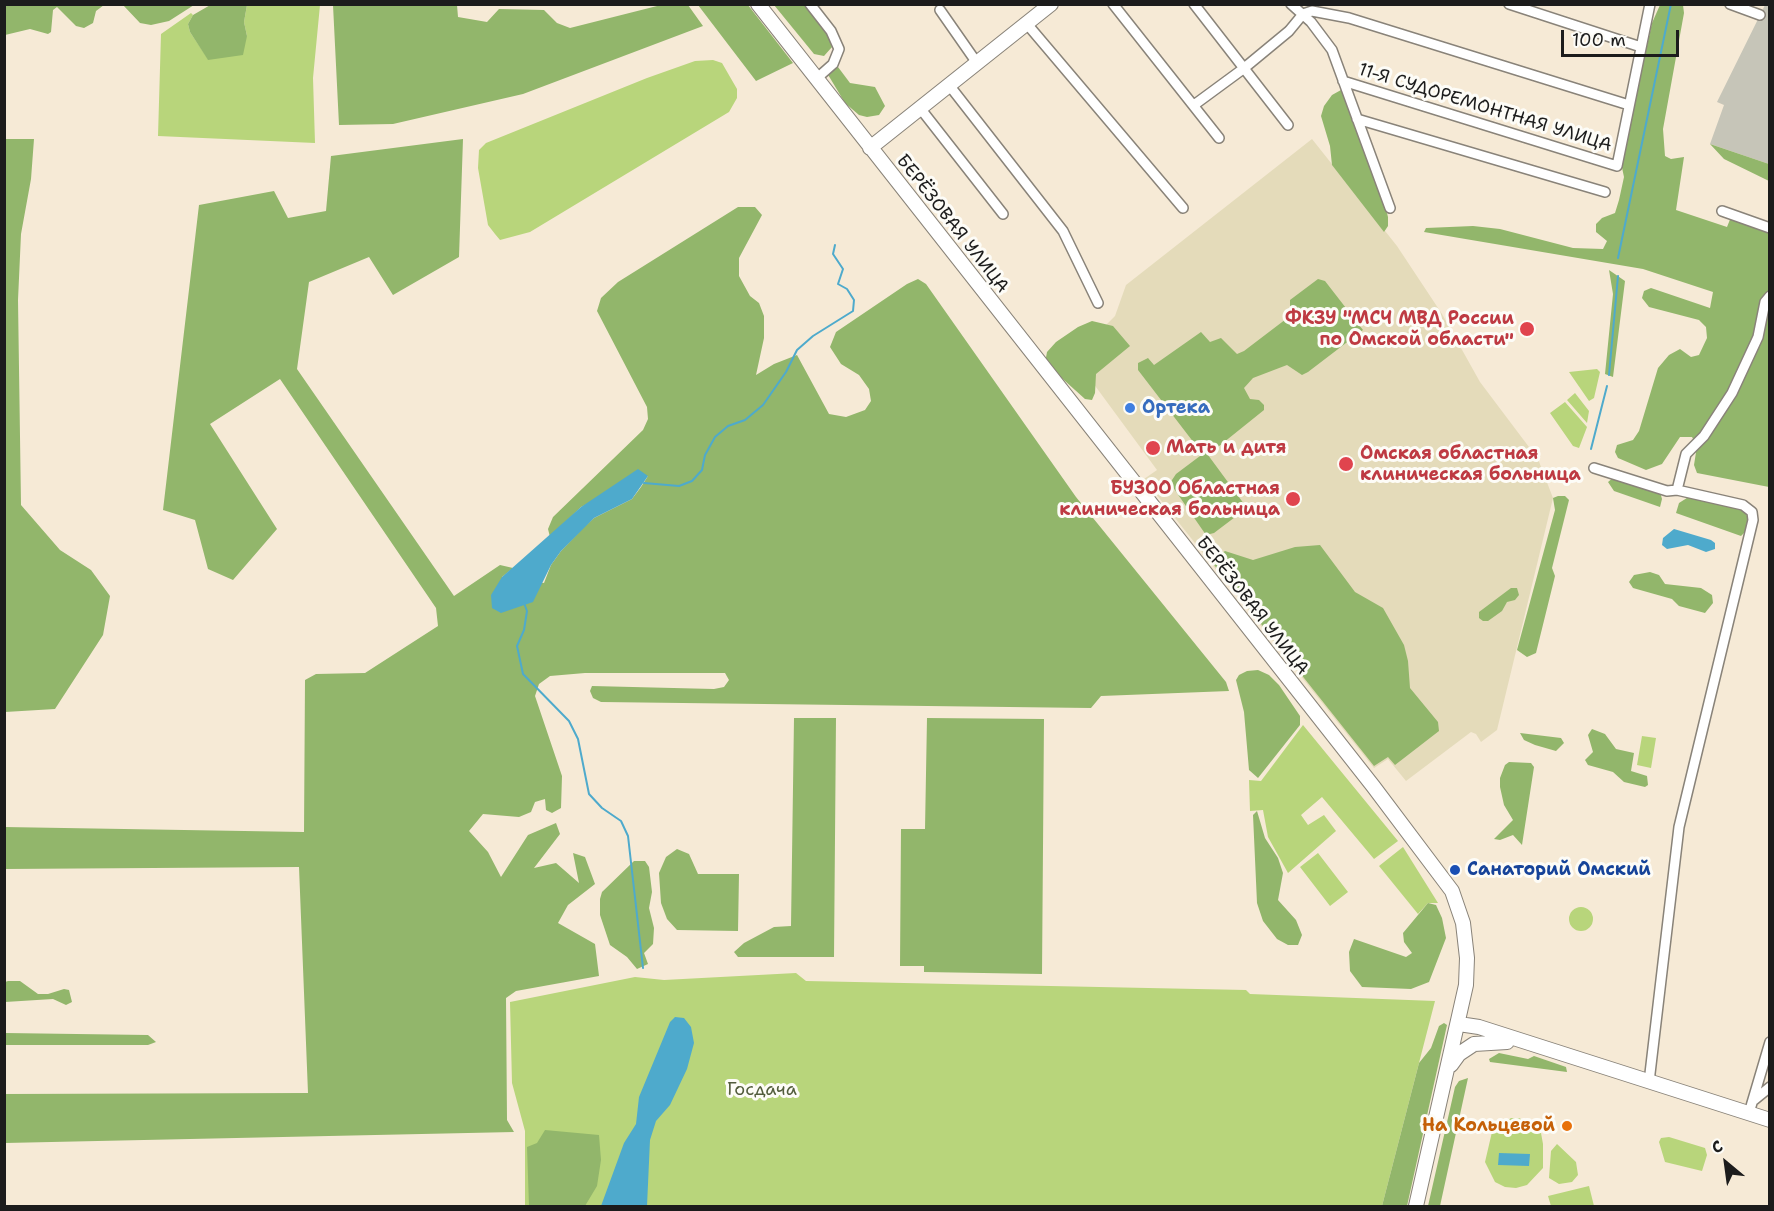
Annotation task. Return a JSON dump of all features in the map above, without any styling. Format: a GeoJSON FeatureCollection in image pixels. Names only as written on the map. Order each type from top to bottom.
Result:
{"type":"FeatureCollection","features":[{"type":"Feature","properties":{"kind":"main road","name":"БЕРЁЗОВАЯ УЛИЦА"},"geometry":{"type":"LineString","coordinates":[[758,4],[1445,882],[1458,905],[1465,935],[1466,985],[1449,1069],[1416,1206]]}},
{"type":"Feature","properties":{"kind":"main road"},"geometry":{"type":"LineString","coordinates":[[870,148],[1027,24],[1046,6]]}},
{"type":"Feature","properties":{"kind":"main road"},"geometry":{"type":"LineString","coordinates":[[1459,1024],[1477,1033],[1578,1060]]}},
{"type":"Feature","properties":{"kind":"main road"},"geometry":{"type":"LineString","coordinates":[[1459,1024],[1479,1027],[1649,1082],[1751,1107],[1770,1120]]}},
{"type":"Feature","properties":{"kind":"main road"},"geometry":{"type":"LineString","coordinates":[[1449,1069],[1467,1048],[1484,1042],[1507,1042]]}},
{"type":"Feature","properties":{"kind":"street"},"geometry":{"type":"LineString","coordinates":[[810,4],[831,31],[839,49],[833,64],[816,79]]}},
{"type":"Feature","properties":{"kind":"street"},"geometry":{"type":"LineString","coordinates":[[1113,4],[1219,138]]}},
{"type":"Feature","properties":{"kind":"street"},"geometry":{"type":"LineString","coordinates":[[1194,4],[1288,125]]}},
{"type":"Feature","properties":{"kind":"street"},"geometry":{"type":"LineString","coordinates":[[1291,4],[1326,39],[1390,208]]}},
{"type":"Feature","properties":{"kind":"street"},"geometry":{"type":"LineString","coordinates":[[1509,4],[1641,47]]}},
{"type":"Feature","properties":{"kind":"street"},"geometry":{"type":"LineString","coordinates":[[1194,105],[1289,31],[1303,14],[1312,11],[1349,18],[1629,105],[1650,4]]}},
{"type":"Feature","properties":{"kind":"street"},"geometry":{"type":"LineString","coordinates":[[1730,4],[1760,15]]}},
{"type":"Feature","properties":{"kind":"street"},"geometry":{"type":"LineString","coordinates":[[940,10],[977,63]]}},
{"type":"Feature","properties":{"kind":"street"},"geometry":{"type":"LineString","coordinates":[[1027,24],[1183,208]]}},
{"type":"Feature","properties":{"kind":"street","name":"11-Я СУДОРЕМОНТНАЯ УЛИЦА"},"geometry":{"type":"LineString","coordinates":[[1343,81],[1617,166],[1629,105]]}},
{"type":"Feature","properties":{"kind":"street"},"geometry":{"type":"LineString","coordinates":[[950,85],[1063,231],[1098,303]]}},
{"type":"Feature","properties":{"kind":"street"},"geometry":{"type":"LineString","coordinates":[[920,108],[1003,214]]}},
{"type":"Feature","properties":{"kind":"street"},"geometry":{"type":"LineString","coordinates":[[1357,119],[1605,192]]}},
{"type":"Feature","properties":{"kind":"street"},"geometry":{"type":"LineString","coordinates":[[1722,211],[1770,228]]}},
{"type":"Feature","properties":{"kind":"street"},"geometry":{"type":"LineString","coordinates":[[1677,490],[1686,454],[1704,436],[1732,393],[1758,337],[1765,302],[1770,296]]}},
{"type":"Feature","properties":{"kind":"street"},"geometry":{"type":"LineString","coordinates":[[1594,468],[1667,491],[1677,490],[1749,507],[1753,520],[1679,827],[1649,1082]]}},
{"type":"Feature","properties":{"kind":"street"},"geometry":{"type":"LineString","coordinates":[[1751,1107],[1770,1042]]}},
{"type":"Feature","properties":{"kind":"street"},"geometry":{"type":"LineString","coordinates":[[1751,1107],[1770,1087]]}},
{"type":"Feature","properties":{"kind":"shaded area"},"geometry":{"type":"Polygon","coordinates":[[[1765,5],[1769,5],[1769,164],[1710,144],[1724,105],[1717,102],[1765,5]]]}},
{"type":"Feature","properties":{"kind":"shaded area","name":"Омская областная клиническая больница"},"geometry":{"type":"Polygon","coordinates":[[[1312,139],[1397,246],[1442,314],[1480,382],[1538,459],[1553,498],[1497,730],[1481,742],[1476,734],[1471,732],[1406,781],[1388,759],[1374,768],[1144,479],[1157,470],[1068,349],[1102,329],[1115,316],[1126,285],[1312,139]]]}},
{"type":"Feature","properties":{"kind":"green space"},"geometry":{"type":"Polygon","coordinates":[[[5,4],[194,5],[169,21],[151,25],[140,23],[123,5],[104,5],[96,11],[93,23],[84,28],[76,26],[57,7],[53,10],[51,32],[48,34],[30,29],[5,35],[5,4]]]}},
{"type":"Feature","properties":{"kind":"green space"},"geometry":{"type":"Polygon","coordinates":[[[212,4],[247,5],[244,22],[247,36],[243,55],[208,60],[190,32],[188,24],[193,15],[212,4]]]}},
{"type":"Feature","properties":{"kind":"green space"},"geometry":{"type":"Polygon","coordinates":[[[247,5],[320,5],[313,78],[315,143],[158,136],[161,34],[191,13],[193,15],[188,24],[190,32],[208,59],[247,36],[244,22],[247,5]]]}},
{"type":"Feature","properties":{"kind":"green space"},"geometry":{"type":"Polygon","coordinates":[[[333,5],[457,5],[458,17],[487,22],[499,9],[544,10],[557,23],[570,28],[661,5],[688,5],[703,26],[523,94],[393,124],[339,125],[333,5]]]}},
{"type":"Feature","properties":{"kind":"green space"},"geometry":{"type":"Polygon","coordinates":[[[698,5],[748,5],[793,63],[756,81],[698,5]]]}},
{"type":"Feature","properties":{"kind":"green space"},"geometry":{"type":"Polygon","coordinates":[[[774,5],[810,5],[822,21],[832,47],[824,56],[814,54],[774,5]]]}},
{"type":"Feature","properties":{"kind":"green space"},"geometry":{"type":"Polygon","coordinates":[[[1660,5],[1683,5],[1684,13],[1663,129],[1665,156],[1671,159],[1684,157],[1676,210],[1727,227],[1731,217],[1769,231],[1769,487],[1697,473],[1694,465],[1697,446],[1692,437],[1680,437],[1662,464],[1646,470],[1618,458],[1615,452],[1617,445],[1633,440],[1639,431],[1658,368],[1669,355],[1680,349],[1691,357],[1699,355],[1707,338],[1706,327],[1699,320],[1649,307],[1642,298],[1644,291],[1651,288],[1710,308],[1713,292],[1643,269],[1424,232],[1426,228],[1473,226],[1500,229],[1573,248],[1603,249],[1607,241],[1596,232],[1596,224],[1602,218],[1615,213],[1619,200],[1624,177],[1621,163],[1652,23],[1660,5]]]}},
{"type":"Feature","properties":{"kind":"green space"},"geometry":{"type":"Polygon","coordinates":[[[713,60],[722,63],[737,89],[737,98],[729,112],[530,232],[500,240],[488,225],[478,168],[479,150],[486,143],[647,78],[695,61],[713,60]]]}},
{"type":"Feature","properties":{"kind":"green space"},"geometry":{"type":"Polygon","coordinates":[[[838,67],[850,83],[875,87],[885,106],[879,115],[867,117],[859,115],[845,103],[827,73],[838,67]]]}},
{"type":"Feature","properties":{"kind":"green space"},"geometry":{"type":"Polygon","coordinates":[[[1341,90],[1382,194],[1388,217],[1388,226],[1384,232],[1332,165],[1330,146],[1321,116],[1324,106],[1332,95],[1341,90]]]}},
{"type":"Feature","properties":{"kind":"green space"},"geometry":{"type":"Polygon","coordinates":[[[5,139],[34,139],[31,179],[21,234],[18,300],[21,505],[60,550],[91,570],[110,596],[103,635],[55,709],[5,712],[5,139]]]}},
{"type":"Feature","properties":{"kind":"green space"},"geometry":{"type":"Polygon","coordinates":[[[463,139],[459,257],[393,295],[369,257],[309,282],[297,369],[454,596],[500,565],[513,568],[502,577],[544,583],[551,565],[561,551],[584,527],[594,518],[632,499],[648,476],[581,507],[550,537],[548,529],[553,517],[643,430],[648,419],[647,407],[597,311],[601,298],[618,282],[738,207],[755,207],[762,215],[739,258],[739,276],[750,296],[759,303],[764,316],[764,338],[756,375],[774,364],[797,355],[829,414],[846,417],[865,410],[871,401],[869,389],[859,375],[841,364],[830,347],[836,332],[907,284],[918,279],[926,284],[1076,497],[1226,682],[1229,691],[1101,696],[1091,708],[601,702],[593,698],[590,691],[592,686],[714,689],[724,687],[729,680],[725,673],[585,673],[550,676],[539,684],[535,696],[562,776],[561,808],[552,813],[546,810],[545,799],[535,802],[531,812],[519,817],[483,814],[469,831],[488,852],[501,877],[528,835],[556,823],[560,834],[534,868],[556,863],[579,883],[573,853],[585,857],[595,884],[568,905],[558,923],[595,944],[599,976],[516,991],[506,998],[507,1120],[514,1132],[5,1143],[4,1094],[308,1093],[299,867],[5,869],[4,827],[304,832],[305,680],[316,674],[365,673],[438,626],[436,608],[280,379],[210,424],[277,529],[233,580],[208,569],[195,520],[163,510],[199,205],[274,191],[288,218],[326,211],[331,156],[463,139]]]}},
{"type":"Feature","properties":{"kind":"green space"},"geometry":{"type":"Polygon","coordinates":[[[1710,144],[1769,164],[1769,181],[1724,159],[1710,144]]]}},
{"type":"Feature","properties":{"kind":"green space"},"geometry":{"type":"Polygon","coordinates":[[[1609,270],[1625,281],[1613,377],[1605,374],[1613,294],[1609,270]]]}},
{"type":"Feature","properties":{"kind":"green space"},"geometry":{"type":"Polygon","coordinates":[[[1318,279],[1325,281],[1363,330],[1302,375],[1287,365],[1253,378],[1244,388],[1250,399],[1259,400],[1264,405],[1264,410],[1208,455],[1247,508],[1214,533],[1206,535],[1170,483],[1176,474],[1200,456],[1201,452],[1138,370],[1138,363],[1148,358],[1154,365],[1201,332],[1210,342],[1221,338],[1237,354],[1244,351],[1290,316],[1290,300],[1318,279]]]}},
{"type":"Feature","properties":{"kind":"green space"},"geometry":{"type":"Polygon","coordinates":[[[1092,321],[1113,326],[1130,346],[1096,374],[1095,393],[1092,400],[1085,399],[1045,363],[1047,352],[1056,342],[1078,327],[1092,321]]]}},
{"type":"Feature","properties":{"kind":"green space"},"geometry":{"type":"Polygon","coordinates":[[[1597,369],[1600,372],[1594,398],[1589,401],[1569,372],[1597,369]]]}},
{"type":"Feature","properties":{"kind":"green space"},"geometry":{"type":"Polygon","coordinates":[[[1575,393],[1589,411],[1587,423],[1567,400],[1575,393]]]}},
{"type":"Feature","properties":{"kind":"green space"},"geometry":{"type":"Polygon","coordinates":[[[1565,402],[1587,427],[1579,448],[1573,446],[1550,413],[1565,402]]]}},
{"type":"Feature","properties":{"kind":"green space"},"geometry":{"type":"Polygon","coordinates":[[[1614,477],[1660,492],[1662,499],[1660,507],[1614,491],[1608,482],[1614,477]]]}},
{"type":"Feature","properties":{"kind":"green space"},"geometry":{"type":"Polygon","coordinates":[[[1565,496],[1569,500],[1552,568],[1555,576],[1536,653],[1527,657],[1517,650],[1555,510],[1553,498],[1565,496]]]}},
{"type":"Feature","properties":{"kind":"green space"},"geometry":{"type":"Polygon","coordinates":[[[1690,496],[1745,510],[1748,519],[1745,532],[1741,536],[1676,513],[1679,503],[1690,496]]]}},
{"type":"Feature","properties":{"kind":"green space"},"geometry":{"type":"Polygon","coordinates":[[[1320,545],[1355,592],[1383,608],[1404,645],[1410,688],[1438,722],[1439,731],[1395,765],[1388,757],[1374,766],[1211,561],[1225,551],[1253,560],[1295,547],[1320,545]]]}},
{"type":"Feature","properties":{"kind":"green space"},"geometry":{"type":"Polygon","coordinates":[[[1650,572],[1659,575],[1665,584],[1701,588],[1712,595],[1713,603],[1705,613],[1679,606],[1672,599],[1633,588],[1629,582],[1634,575],[1650,572]]]}},
{"type":"Feature","properties":{"kind":"green space"},"geometry":{"type":"Polygon","coordinates":[[[1511,588],[1517,588],[1519,595],[1515,600],[1507,602],[1502,611],[1488,621],[1479,618],[1479,612],[1511,588]]]}},
{"type":"Feature","properties":{"kind":"green space"},"geometry":{"type":"Polygon","coordinates":[[[1258,670],[1269,675],[1279,685],[1300,716],[1300,725],[1258,778],[1249,770],[1244,712],[1236,680],[1239,675],[1247,671],[1258,670]]]}},
{"type":"Feature","properties":{"kind":"green space"},"geometry":{"type":"Polygon","coordinates":[[[794,718],[836,718],[834,957],[738,957],[734,952],[744,943],[774,927],[791,926],[794,718]]]}},
{"type":"Feature","properties":{"kind":"green space"},"geometry":{"type":"Polygon","coordinates":[[[927,718],[1044,719],[1042,974],[924,972],[924,966],[900,966],[901,829],[925,829],[927,718]]]}},
{"type":"Feature","properties":{"kind":"green space"},"geometry":{"type":"Polygon","coordinates":[[[1303,725],[1398,841],[1374,859],[1322,797],[1301,815],[1308,825],[1324,815],[1336,831],[1288,873],[1268,837],[1263,810],[1250,811],[1249,780],[1261,781],[1303,725]]]}},
{"type":"Feature","properties":{"kind":"green space"},"geometry":{"type":"Polygon","coordinates":[[[1592,729],[1605,734],[1616,749],[1634,753],[1631,771],[1647,776],[1648,785],[1645,787],[1624,782],[1613,772],[1588,765],[1585,760],[1593,752],[1588,735],[1592,729]]]}},
{"type":"Feature","properties":{"kind":"green space"},"geometry":{"type":"Polygon","coordinates":[[[1520,733],[1561,738],[1564,743],[1556,751],[1524,740],[1520,733]]]}},
{"type":"Feature","properties":{"kind":"green space"},"geometry":{"type":"Polygon","coordinates":[[[1642,736],[1656,738],[1651,768],[1637,765],[1642,736]]]}},
{"type":"Feature","properties":{"kind":"green space"},"geometry":{"type":"Polygon","coordinates":[[[1509,762],[1531,763],[1534,767],[1522,845],[1513,835],[1500,840],[1494,839],[1513,820],[1504,805],[1500,787],[1500,778],[1505,765],[1509,762]]]}},
{"type":"Feature","properties":{"kind":"green space"},"geometry":{"type":"Polygon","coordinates":[[[1257,811],[1265,838],[1278,858],[1283,873],[1278,900],[1296,920],[1302,935],[1298,945],[1288,945],[1277,939],[1263,921],[1257,903],[1253,815],[1257,811]]]}},
{"type":"Feature","properties":{"kind":"green space"},"geometry":{"type":"Polygon","coordinates":[[[1403,847],[1438,903],[1428,903],[1418,914],[1379,866],[1403,847]]]}},
{"type":"Feature","properties":{"kind":"green space"},"geometry":{"type":"Polygon","coordinates":[[[677,849],[689,854],[698,874],[739,874],[738,931],[677,930],[667,919],[661,903],[659,873],[666,857],[677,849]]]}},
{"type":"Feature","properties":{"kind":"green space"},"geometry":{"type":"Polygon","coordinates":[[[1318,853],[1348,892],[1330,906],[1300,867],[1318,853]]]}},
{"type":"Feature","properties":{"kind":"green space"},"geometry":{"type":"Polygon","coordinates":[[[634,861],[645,861],[649,867],[652,892],[649,908],[654,928],[653,944],[644,953],[648,964],[637,969],[627,957],[610,945],[600,915],[602,892],[634,861]]]}},
{"type":"Feature","properties":{"kind":"green space"},"geometry":{"type":"Polygon","coordinates":[[[1428,903],[1436,905],[1442,918],[1446,938],[1429,982],[1411,989],[1362,987],[1350,971],[1349,952],[1354,939],[1406,957],[1412,953],[1404,942],[1403,933],[1428,903]]]}},
{"type":"Feature","properties":{"kind":"green space"},"geometry":{"type":"Polygon","coordinates":[[[1581,907],[1590,910],[1593,919],[1590,928],[1581,931],[1572,928],[1569,919],[1572,910],[1581,907]]]}},
{"type":"Feature","properties":{"kind":"green space","name":"Госдача"},"geometry":{"type":"Polygon","coordinates":[[[796,973],[806,981],[1246,990],[1250,994],[1435,1001],[1382,1206],[525,1206],[525,1131],[512,1083],[510,1002],[635,977],[664,980],[796,973]]]}},
{"type":"Feature","properties":{"kind":"green space"},"geometry":{"type":"Polygon","coordinates":[[[20,981],[38,994],[69,990],[72,1002],[66,1005],[53,999],[5,1002],[5,982],[20,981]]]}},
{"type":"Feature","properties":{"kind":"green space"},"geometry":{"type":"Polygon","coordinates":[[[1444,1023],[1447,1025],[1407,1206],[1382,1206],[1419,1063],[1431,1048],[1439,1026],[1444,1023]]]}},
{"type":"Feature","properties":{"kind":"green space"},"geometry":{"type":"Polygon","coordinates":[[[5,1033],[148,1035],[156,1042],[148,1045],[5,1045],[5,1033]]]}},
{"type":"Feature","properties":{"kind":"green space"},"geometry":{"type":"Polygon","coordinates":[[[1499,1053],[1528,1059],[1534,1056],[1566,1067],[1567,1072],[1490,1062],[1489,1059],[1499,1053]]]}},
{"type":"Feature","properties":{"kind":"green space"},"geometry":{"type":"Polygon","coordinates":[[[1468,1078],[1440,1206],[1428,1206],[1455,1087],[1459,1081],[1468,1078]]]}},
{"type":"Feature","properties":{"kind":"green space"},"geometry":{"type":"Polygon","coordinates":[[[1511,1118],[1519,1118],[1534,1126],[1541,1133],[1543,1144],[1543,1168],[1527,1185],[1516,1188],[1505,1187],[1495,1182],[1485,1162],[1492,1132],[1511,1118]]]}},
{"type":"Feature","properties":{"kind":"green space"},"geometry":{"type":"Polygon","coordinates":[[[545,1130],[599,1135],[601,1160],[597,1186],[585,1206],[529,1206],[527,1147],[537,1143],[545,1130]]]}},
{"type":"Feature","properties":{"kind":"green space"},"geometry":{"type":"Polygon","coordinates":[[[1669,1137],[1705,1148],[1707,1155],[1702,1171],[1665,1162],[1659,1142],[1661,1138],[1669,1137]]]}},
{"type":"Feature","properties":{"kind":"green space"},"geometry":{"type":"Polygon","coordinates":[[[1557,1144],[1576,1162],[1578,1175],[1572,1182],[1559,1184],[1549,1178],[1551,1151],[1557,1144]]]}},
{"type":"Feature","properties":{"kind":"green space"},"geometry":{"type":"Polygon","coordinates":[[[1589,1186],[1594,1206],[1551,1206],[1548,1196],[1589,1186]]]}},
{"type":"Feature","properties":{"kind":"water"},"geometry":{"type":"Polygon","coordinates":[[[638,469],[648,476],[632,499],[594,518],[561,551],[551,565],[533,602],[501,613],[492,608],[491,595],[502,577],[581,507],[638,469]]]}},
{"type":"Feature","properties":{"kind":"water"},"geometry":{"type":"Polygon","coordinates":[[[1674,529],[1711,540],[1715,543],[1715,549],[1706,552],[1688,545],[1667,549],[1662,545],[1663,538],[1674,529]]]}},
{"type":"Feature","properties":{"kind":"water"},"geometry":{"type":"Polygon","coordinates":[[[675,1017],[684,1018],[691,1027],[694,1043],[687,1069],[670,1105],[656,1121],[650,1140],[647,1206],[601,1206],[624,1143],[636,1124],[639,1097],[670,1022],[675,1017]]]}},
{"type":"Feature","properties":{"kind":"water"},"geometry":{"type":"Polygon","coordinates":[[[1499,1153],[1530,1154],[1529,1166],[1498,1165],[1499,1153]]]}},
{"type":"Feature","properties":{"kind":"waterway"},"geometry":{"type":"LineString","coordinates":[[1618,258],[1671,4]]}},
{"type":"Feature","properties":{"kind":"waterway"},"geometry":{"type":"LineString","coordinates":[[644,483],[679,486],[692,481],[702,470],[705,455],[715,437],[728,426],[745,420],[763,405],[786,372],[797,350],[813,336],[853,311],[854,300],[847,289],[838,284],[843,269],[833,254],[835,245]]}},
{"type":"Feature","properties":{"kind":"waterway"},"geometry":{"type":"LineString","coordinates":[[1609,375],[1618,276]]}},
{"type":"Feature","properties":{"kind":"waterway"},"geometry":{"type":"LineString","coordinates":[[1591,449],[1607,386]]}},
{"type":"Feature","properties":{"kind":"waterway"},"geometry":{"type":"LineString","coordinates":[[524,603],[527,611],[524,630],[517,646],[523,674],[569,721],[578,739],[589,794],[602,808],[621,821],[628,836],[643,968]]}},
{"type":"Feature","properties":{"kind":"place","name":"ФКЗУ \"МСЧ МВД России по Омской области\""},"geometry":{"type":"Point","coordinates":[1527,329]}},
{"type":"Feature","properties":{"kind":"place","name":"Ортека"},"geometry":{"type":"Point","coordinates":[1130,408]}},
{"type":"Feature","properties":{"kind":"place","name":"Мать и дитя"},"geometry":{"type":"Point","coordinates":[1153,448]}},
{"type":"Feature","properties":{"kind":"place","name":"Омская областная клиническая больница"},"geometry":{"type":"Point","coordinates":[1346,464]}},
{"type":"Feature","properties":{"kind":"place","name":"БУЗОО Областная клиническая больница"},"geometry":{"type":"Point","coordinates":[1293,499]}},
{"type":"Feature","properties":{"kind":"place","name":"Санаторий Омский"},"geometry":{"type":"Point","coordinates":[1455,870]}},
{"type":"Feature","properties":{"kind":"place","name":"На Кольцевой"},"geometry":{"type":"Point","coordinates":[1567,1126]}}]}
